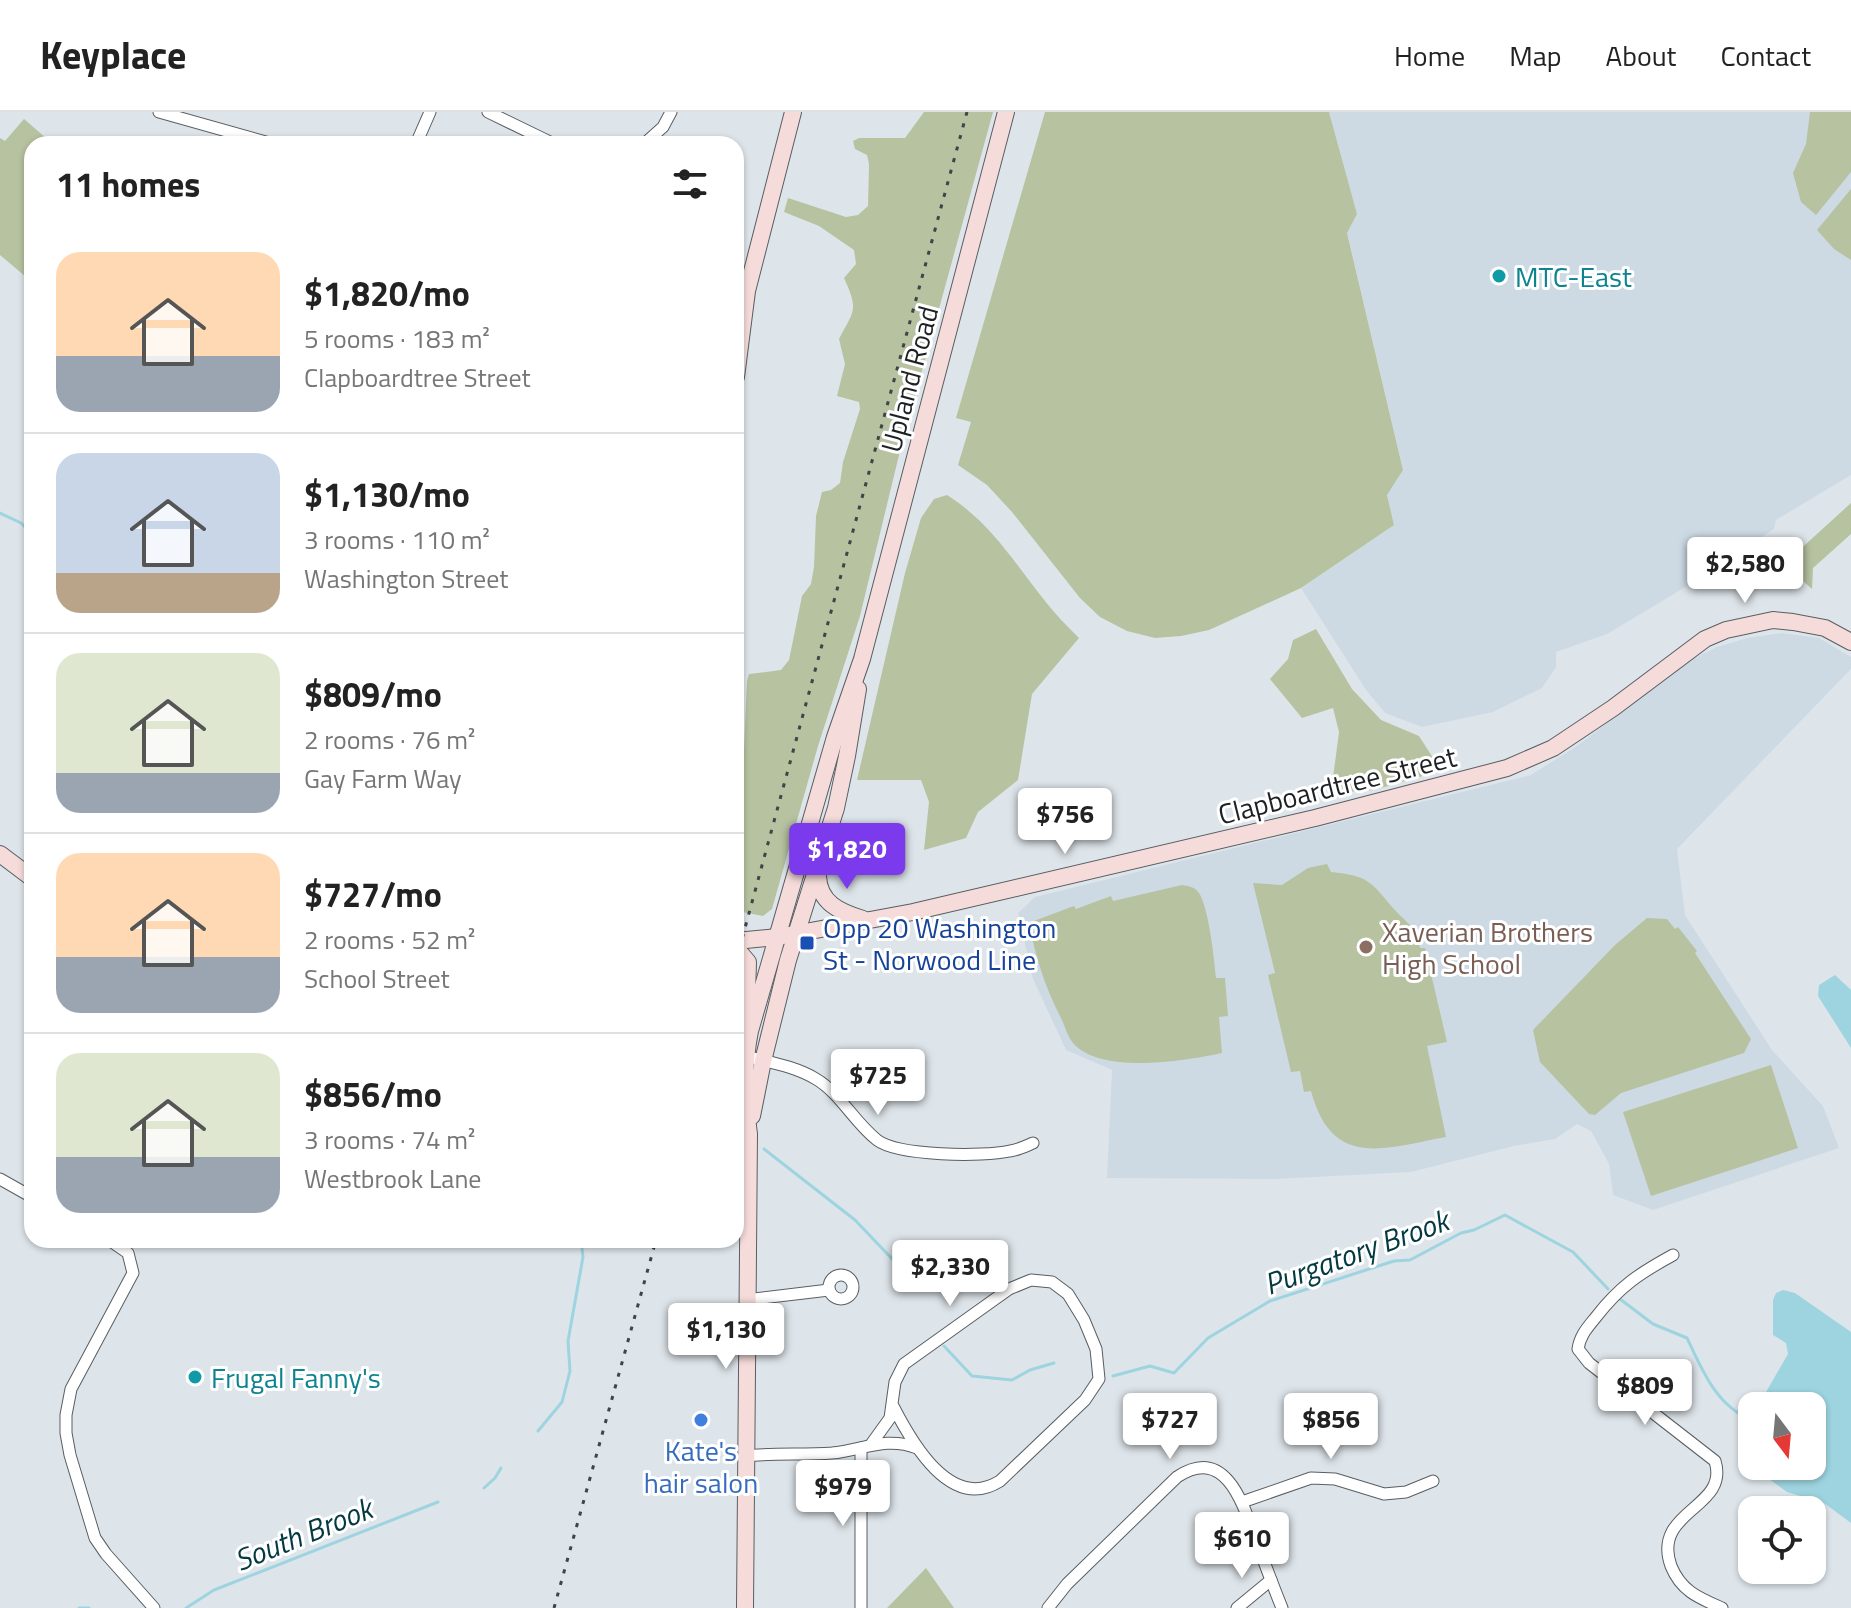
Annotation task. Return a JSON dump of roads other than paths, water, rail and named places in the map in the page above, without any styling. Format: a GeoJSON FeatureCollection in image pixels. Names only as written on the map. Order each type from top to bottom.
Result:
{"type":"FeatureCollection","features":[{"type":"Feature","properties":{"kind":"main road"},"geometry":{"type":"LineString","coordinates":[[744,311],[793,112]]}},
{"type":"Feature","properties":{"kind":"main road","name":"Upland Road"},"geometry":{"type":"LineString","coordinates":[[745,1056],[835,737],[862,659],[1006,112]]}},
{"type":"Feature","properties":{"kind":"main road","name":"Clapboardtree Street"},"geometry":{"type":"LineString","coordinates":[[744,940],[778,937],[913,912],[1126,863],[1507,768],[1553,748],[1613,708],[1705,639],[1726,630],[1773,620],[1825,628],[1851,642]]}},
{"type":"Feature","properties":{"kind":"main road","name":"Upland Road"},"geometry":{"type":"LineString","coordinates":[[749,1134],[788,960],[818,868],[847,756],[862,659]]}},
{"type":"Feature","properties":{"kind":"main road"},"geometry":{"type":"LineString","coordinates":[[0,854],[24,872]]}},
{"type":"Feature","properties":{"kind":"main road"},"geometry":{"type":"LineString","coordinates":[[818,868],[820,890],[828,902],[843,912],[865,920]]}},
{"type":"Feature","properties":{"kind":"main road"},"geometry":{"type":"LineString","coordinates":[[744,957],[748,962],[745,1106],[749,1134],[745,1608]]}},
{"type":"Feature","properties":{"kind":"street"},"geometry":{"type":"LineString","coordinates":[[159,112],[244,136]]}},
{"type":"Feature","properties":{"kind":"street"},"geometry":{"type":"LineString","coordinates":[[420,136],[430,112]]}},
{"type":"Feature","properties":{"kind":"street"},"geometry":{"type":"LineString","coordinates":[[488,112],[538,136]]}},
{"type":"Feature","properties":{"kind":"street"},"geometry":{"type":"LineString","coordinates":[[653,136],[663,127],[671,112]]}},
{"type":"Feature","properties":{"kind":"street"},"geometry":{"type":"LineString","coordinates":[[745,1056],[805,1073],[823,1084],[867,1131],[891,1148],[912,1152],[994,1153],[1008,1152],[1033,1143]]}},
{"type":"Feature","properties":{"kind":"street"},"geometry":{"type":"LineString","coordinates":[[0,1179],[24,1192]]}},
{"type":"Feature","properties":{"kind":"street"},"geometry":{"type":"LineString","coordinates":[[122,1248],[130,1257],[132,1278],[71,1389],[66,1433],[95,1538],[154,1608]]}},
{"type":"Feature","properties":{"kind":"street"},"geometry":{"type":"LineString","coordinates":[[1673,1255],[1632,1277],[1612,1296],[1584,1332],[1578,1349],[1589,1363],[1715,1461],[1719,1472],[1715,1485],[1706,1498],[1675,1525],[1667,1547],[1681,1585],[1692,1595],[1722,1608]]}},
{"type":"Feature","properties":{"kind":"street"},"geometry":{"type":"LineString","coordinates":[[861,1608],[866,1446],[885,1427],[893,1406],[895,1382],[904,1364],[1009,1289],[1031,1280],[1042,1280],[1061,1288],[1075,1302],[1096,1349],[1100,1371],[1096,1386],[1085,1400],[1000,1481],[981,1490],[961,1488],[942,1474],[917,1448],[893,1406]]}},
{"type":"Feature","properties":{"kind":"street"},"geometry":{"type":"LineString","coordinates":[[746,1300],[829,1290]]}},
{"type":"Feature","properties":{"kind":"street"},"geometry":{"type":"LineString","coordinates":[[745,1456],[830,1453],[896,1442],[917,1448]]}},
{"type":"Feature","properties":{"kind":"street"},"geometry":{"type":"LineString","coordinates":[[1048,1608],[1067,1584],[1168,1486],[1186,1471],[1205,1468],[1222,1475],[1237,1491],[1282,1608]]}},
{"type":"Feature","properties":{"kind":"street"},"geometry":{"type":"LineString","coordinates":[[1242,1502],[1311,1478],[1335,1479],[1384,1494],[1406,1492],[1433,1481]]}},
{"type":"Feature","properties":{"kind":"street"},"geometry":{"type":"LineString","coordinates":[[1237,1608],[1271,1580]]}},
{"type":"Feature","properties":{"kind":"water"},"geometry":{"type":"Polygon","coordinates":[[[1835,975],[1851,990],[1851,1048],[1818,996],[1819,985],[1835,975]]]}},
{"type":"Feature","properties":{"kind":"water"},"geometry":{"type":"Polygon","coordinates":[[[1783,1290],[1795,1293],[1851,1332],[1851,1523],[1826,1504],[1826,1496],[1800,1496],[1787,1492],[1770,1480],[1826,1480],[1826,1392],[1766,1392],[1788,1354],[1786,1343],[1773,1335],[1773,1300],[1776,1293],[1783,1290]]]}},
{"type":"Feature","properties":{"kind":"waterway","name":"Purgatory Brook"},"geometry":{"type":"LineString","coordinates":[[0,513],[24,526]]}},
{"type":"Feature","properties":{"kind":"waterway","name":"Purgatory Brook"},"geometry":{"type":"LineString","coordinates":[[764,1149],[855,1220],[897,1264],[905,1287]]}},
{"type":"Feature","properties":{"kind":"waterway","name":"Purgatory Brook"},"geometry":{"type":"LineString","coordinates":[[1113,1376],[1150,1366],[1174,1373],[1208,1338],[1270,1301],[1394,1261],[1410,1260],[1461,1233],[1505,1215],[1573,1252],[1608,1289]]}},
{"type":"Feature","properties":{"kind":"waterway","name":"South Brook"},"geometry":{"type":"LineString","coordinates":[[538,1431],[562,1402],[570,1371],[568,1341],[582,1248]]}},
{"type":"Feature","properties":{"kind":"waterway","name":"Purgatory Brook"},"geometry":{"type":"LineString","coordinates":[[1620,1299],[1653,1324],[1687,1338],[1712,1386],[1738,1413]]}},
{"type":"Feature","properties":{"kind":"waterway","name":"Purgatory Brook"},"geometry":{"type":"LineString","coordinates":[[944,1346],[972,1376],[1012,1380],[1030,1370],[1054,1363]]}},
{"type":"Feature","properties":{"kind":"waterway","name":"South Brook"},"geometry":{"type":"LineString","coordinates":[[484,1488],[501,1468]]}},
{"type":"Feature","properties":{"kind":"waterway","name":"South Brook"},"geometry":{"type":"LineString","coordinates":[[186,1608],[214,1590],[438,1502]]}},
{"type":"Feature","properties":{"kind":"waterway","name":"South Brook"},"geometry":{"type":"LineString","coordinates":[[79,1608],[89,1608]]}},
{"type":"Feature","properties":{"kind":"railway"},"geometry":{"type":"LineString","coordinates":[[744,932],[967,112]]}},
{"type":"Feature","properties":{"kind":"railway"},"geometry":{"type":"LineString","coordinates":[[554,1608],[654,1248]]}},
{"type":"Feature","properties":{"kind":"place","name":"MTC-East"},"geometry":{"type":"Point","coordinates":[1499,276]}},
{"type":"Feature","properties":{"kind":"place","name":"Opp 20 Washington St - Norwood Line"},"geometry":{"type":"Point","coordinates":[807,943]}},
{"type":"Feature","properties":{"kind":"place","name":"Xaverian Brothers High School"},"geometry":{"type":"Point","coordinates":[1366,947]}},
{"type":"Feature","properties":{"kind":"place","name":"Frugal Fanny's"},"geometry":{"type":"Point","coordinates":[195,1377]}},
{"type":"Feature","properties":{"kind":"place","name":"Kate's hair salon"},"geometry":{"type":"Point","coordinates":[701,1420]}}]}
